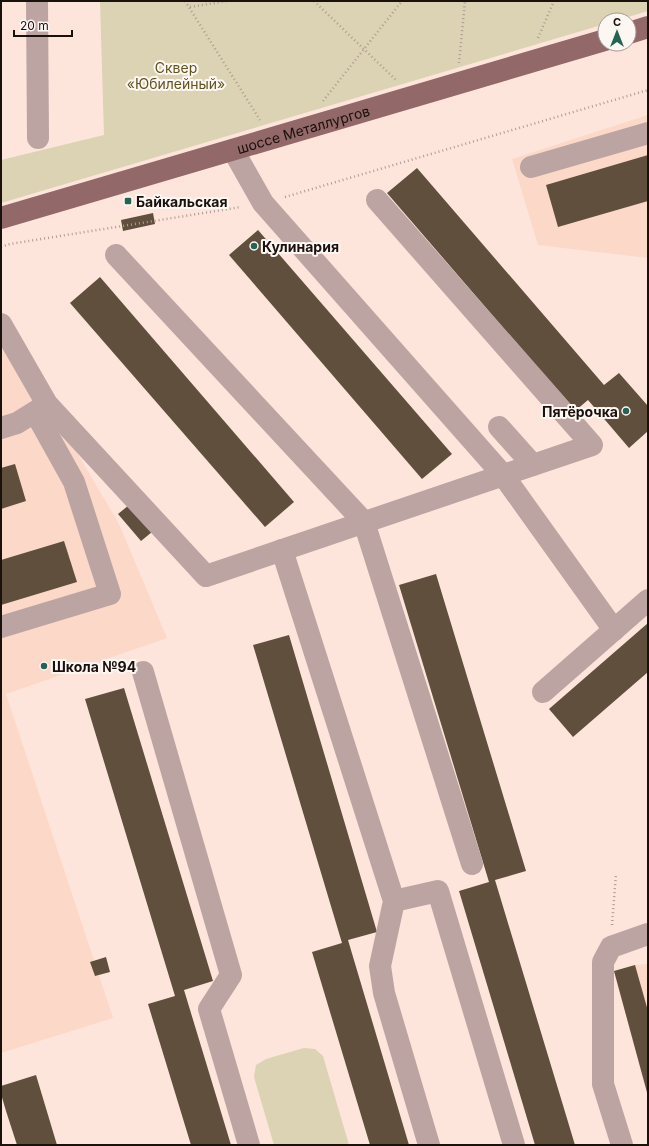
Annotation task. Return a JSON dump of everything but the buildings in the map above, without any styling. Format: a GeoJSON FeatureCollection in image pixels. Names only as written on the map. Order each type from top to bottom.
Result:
{"type":"FeatureCollection","features":[{"type":"Feature","properties":{"kind":"main road"},"geometry":{"type":"LineString","coordinates":[[637,30],[648,27]]}},
{"type":"Feature","properties":{"kind":"main road","name":"шоссе Металлургов"},"geometry":{"type":"LineString","coordinates":[[1,218],[597,42]]}},
{"type":"Feature","properties":{"kind":"lane"},"geometry":{"type":"LineString","coordinates":[[37,1],[38,138]]}},
{"type":"Feature","properties":{"kind":"lane"},"geometry":{"type":"LineString","coordinates":[[531,168],[648,134]]}},
{"type":"Feature","properties":{"kind":"lane"},"geometry":{"type":"LineString","coordinates":[[233,150],[263,203],[503,475],[614,630]]}},
{"type":"Feature","properties":{"kind":"lane"},"geometry":{"type":"LineString","coordinates":[[41,408],[206,576],[592,445],[377,200]]}},
{"type":"Feature","properties":{"kind":"lane"},"geometry":{"type":"LineString","coordinates":[[116,255],[364,522],[472,864]]}},
{"type":"Feature","properties":{"kind":"lane"},"geometry":{"type":"LineString","coordinates":[[1,324],[74,482],[110,594],[1,627]]}},
{"type":"Feature","properties":{"kind":"lane"},"geometry":{"type":"LineString","coordinates":[[1,428],[17,423],[41,408]]}},
{"type":"Feature","properties":{"kind":"lane"},"geometry":{"type":"LineString","coordinates":[[499,427],[533,465]]}},
{"type":"Feature","properties":{"kind":"lane"},"geometry":{"type":"LineString","coordinates":[[282,550],[394,901],[380,966],[384,993],[429,1145]]}},
{"type":"Feature","properties":{"kind":"lane"},"geometry":{"type":"LineString","coordinates":[[543,692],[648,600]]}},
{"type":"Feature","properties":{"kind":"lane"},"geometry":{"type":"LineString","coordinates":[[143,672],[231,975],[209,1009],[249,1145]]}},
{"type":"Feature","properties":{"kind":"lane"},"geometry":{"type":"LineString","coordinates":[[394,901],[438,891],[514,1145]]}},
{"type":"Feature","properties":{"kind":"lane"},"geometry":{"type":"LineString","coordinates":[[622,1145],[603,1084],[603,962],[611,947],[648,934]]}},
{"type":"Feature","properties":{"kind":"path"},"geometry":{"type":"LineString","coordinates":[[186,1],[261,122]]}},
{"type":"Feature","properties":{"kind":"path"},"geometry":{"type":"LineString","coordinates":[[190,7],[227,1]]}},
{"type":"Feature","properties":{"kind":"path"},"geometry":{"type":"LineString","coordinates":[[314,1],[397,81]]}},
{"type":"Feature","properties":{"kind":"path"},"geometry":{"type":"LineString","coordinates":[[319,106],[402,1]]}},
{"type":"Feature","properties":{"kind":"path"},"geometry":{"type":"LineString","coordinates":[[459,63],[465,1]]}},
{"type":"Feature","properties":{"kind":"path"},"geometry":{"type":"LineString","coordinates":[[537,40],[554,1]]}},
{"type":"Feature","properties":{"kind":"path"},"geometry":{"type":"LineString","coordinates":[[1,247],[10,244],[263,203],[648,90]]}},
{"type":"Feature","properties":{"kind":"path"},"geometry":{"type":"LineString","coordinates":[[611,947],[616,874]]}},
{"type":"Feature","properties":{"kind":"shaded area"},"geometry":{"type":"Polygon","coordinates":[[[648,115],[648,258],[538,245],[512,159],[648,115]]]}},
{"type":"Feature","properties":{"kind":"shaded area","name":"Школа №94"},"geometry":{"type":"Polygon","coordinates":[[[1,323],[119,524],[167,638],[6,694],[113,1018],[1,1053],[1,323]]]}},
{"type":"Feature","properties":{"kind":"shaded area"},"geometry":{"type":"Polygon","coordinates":[[[648,964],[648,1097],[614,971],[635,965],[648,964]]]}},
{"type":"Feature","properties":{"kind":"green space","name":"Сквер «Юбилейный»"},"geometry":{"type":"Polygon","coordinates":[[[100,1],[648,1],[648,11],[637,14],[637,12],[597,12],[597,26],[1,203],[1,160],[104,135],[100,1]]]}},
{"type":"Feature","properties":{"kind":"green space"},"geometry":{"type":"Polygon","coordinates":[[[304,1048],[315,1049],[323,1056],[349,1145],[274,1145],[254,1077],[256,1065],[266,1059],[304,1048]]]}},
{"type":"Feature","properties":{"kind":"place","name":"Байкальская"},"geometry":{"type":"Point","coordinates":[128,201]}},
{"type":"Feature","properties":{"kind":"place","name":"Кулинария"},"geometry":{"type":"Point","coordinates":[254,246]}},
{"type":"Feature","properties":{"kind":"place","name":"Пятёрочка"},"geometry":{"type":"Point","coordinates":[626,411]}},
{"type":"Feature","properties":{"kind":"place","name":"Школа №94"},"geometry":{"type":"Point","coordinates":[44,666]}}]}
